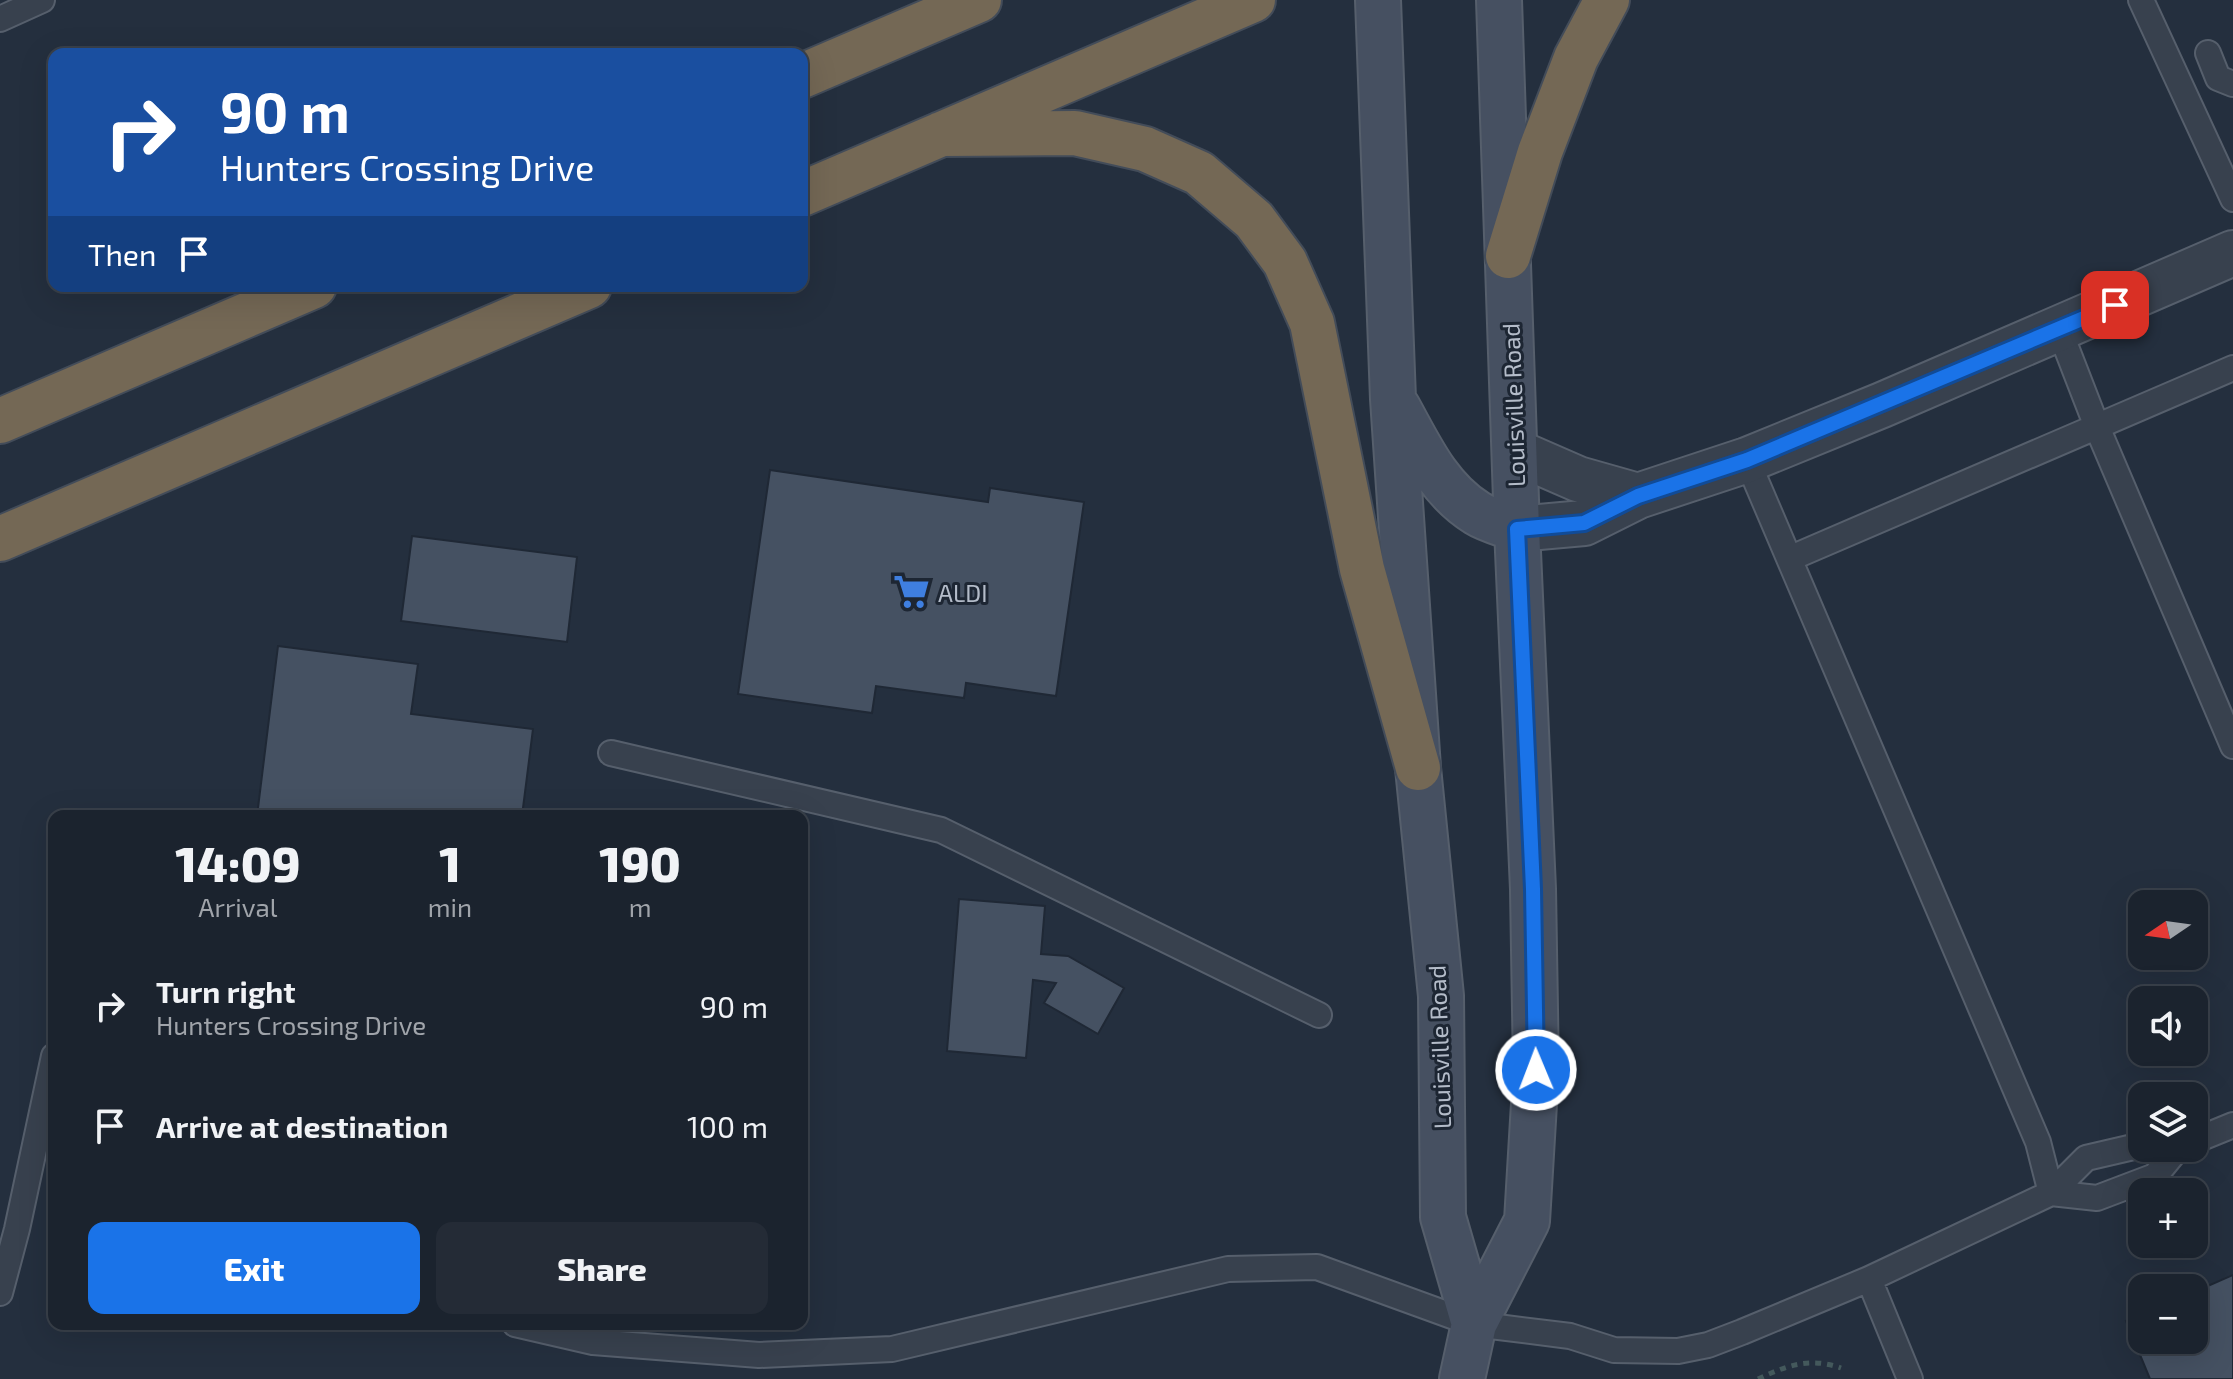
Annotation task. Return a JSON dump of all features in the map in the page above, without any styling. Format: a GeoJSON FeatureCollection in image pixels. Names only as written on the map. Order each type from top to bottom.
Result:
{"type":"FeatureCollection","features":[{"type":"Feature","properties":{"kind":"highway"},"geometry":{"type":"LineString","coordinates":[[808,73],[979,0]]}},
{"type":"Feature","properties":{"kind":"highway"},"geometry":{"type":"LineString","coordinates":[[808,191],[1253,0]]}},
{"type":"Feature","properties":{"kind":"highway"},"geometry":{"type":"LineString","coordinates":[[1508,256],[1540,152],[1571,71],[1607,0]]}},
{"type":"Feature","properties":{"kind":"highway"},"geometry":{"type":"LineString","coordinates":[[941,134],[1075,133],[1145,149],[1199,173],[1254,220],[1285,262],[1312,323],[1362,569],[1418,768]]}},
{"type":"Feature","properties":{"kind":"highway"},"geometry":{"type":"LineString","coordinates":[[0,421],[300,292]]}},
{"type":"Feature","properties":{"kind":"highway"},"geometry":{"type":"LineString","coordinates":[[0,539],[575,292]]}},
{"type":"Feature","properties":{"kind":"main road","name":"Louisville Road"},"geometry":{"type":"LineString","coordinates":[[1378,0],[1393,399],[1418,768],[1441,996],[1443,1217],[1474,1324]]}},
{"type":"Feature","properties":{"kind":"main road","name":"Louisville Road"},"geometry":{"type":"LineString","coordinates":[[1462,1379],[1474,1324],[1527,1221],[1535,1085],[1533,889],[1499,0]]}},
{"type":"Feature","properties":{"kind":"main road"},"geometry":{"type":"LineString","coordinates":[[1393,399],[1448,490],[1478,513],[1517,529]]}},
{"type":"Feature","properties":{"kind":"street"},"geometry":{"type":"LineString","coordinates":[[1517,529],[1584,523],[1638,496],[1747,460],[2233,253]]}},
{"type":"Feature","properties":{"kind":"street"},"geometry":{"type":"LineString","coordinates":[[1516,452],[1578,479],[1638,496]]}},
{"type":"Feature","properties":{"kind":"lane"},"geometry":{"type":"LineString","coordinates":[[0,19],[42,0]]}},
{"type":"Feature","properties":{"kind":"lane"},"geometry":{"type":"LineString","coordinates":[[2141,0],[2223,149],[2233,199]]}},
{"type":"Feature","properties":{"kind":"lane"},"geometry":{"type":"LineString","coordinates":[[2208,53],[2218,78],[2233,84]]}},
{"type":"Feature","properties":{"kind":"lane"},"geometry":{"type":"LineString","coordinates":[[2059,329],[2097,427],[2233,746]]}},
{"type":"Feature","properties":{"kind":"lane"},"geometry":{"type":"LineString","coordinates":[[1791,558],[2233,368]]}},
{"type":"Feature","properties":{"kind":"lane"},"geometry":{"type":"LineString","coordinates":[[1747,460],[2038,1142],[2051,1193]]}},
{"type":"Feature","properties":{"kind":"lane"},"geometry":{"type":"LineString","coordinates":[[611,753],[941,830],[1319,1015]]}},
{"type":"Feature","properties":{"kind":"lane"},"geometry":{"type":"LineString","coordinates":[[0,1293],[48,1084]]}},
{"type":"Feature","properties":{"kind":"lane"},"geometry":{"type":"LineString","coordinates":[[2208,1135],[2233,1125]]}},
{"type":"Feature","properties":{"kind":"lane"},"geometry":{"type":"LineString","coordinates":[[541,1330],[593,1342],[759,1355],[892,1349],[1228,1269],[1317,1267],[1474,1324],[1570,1336],[1614,1350],[1678,1351],[1708,1345],[1869,1279],[2051,1193],[2086,1158],[2128,1148]]}},
{"type":"Feature","properties":{"kind":"lane"},"geometry":{"type":"LineString","coordinates":[[2051,1193],[2097,1198],[2155,1176],[2166,1162]]}},
{"type":"Feature","properties":{"kind":"lane"},"geometry":{"type":"LineString","coordinates":[[1869,1279],[1910,1379]]}},
{"type":"Feature","properties":{"kind":"path"},"geometry":{"type":"LineString","coordinates":[[1758,1379],[1785,1366],[1811,1361],[1841,1368]]}},
{"type":"Feature","properties":{"kind":"building","name":"ALDI"},"geometry":{"type":"Polygon","coordinates":[[[770,470],[988,502],[990,488],[1084,502],[1056,696],[966,683],[964,698],[876,686],[872,713],[738,694],[770,470]]]}},
{"type":"Feature","properties":{"kind":"building"},"geometry":{"type":"Polygon","coordinates":[[[412,536],[577,557],[567,642],[401,621],[412,536]]]}},
{"type":"Feature","properties":{"kind":"building"},"geometry":{"type":"Polygon","coordinates":[[[278,646],[418,664],[411,714],[533,729],[523,810],[258,810],[278,646]]]}},
{"type":"Feature","properties":{"kind":"building"},"geometry":{"type":"Polygon","coordinates":[[[959,899],[1045,906],[1041,954],[1068,956],[1124,988],[1098,1034],[1044,1003],[1056,983],[1033,980],[1026,1058],[947,1051],[959,899]]]}},
{"type":"Feature","properties":{"kind":"building"},"geometry":{"type":"Polygon","coordinates":[[[2233,1275],[2233,1379],[2150,1379],[2140,1354],[2208,1354],[2208,1286],[2233,1275]]]}},
{"type":"Feature","properties":{"kind":"place","name":"ALDI"},"geometry":{"type":"Point","coordinates":[912,592]}},
{"type":"Feature","properties":{"kind":"route"},"geometry":{"type":"LineString","coordinates":[[1536,1070],[1533,889],[1517,529],[1584,523],[1638,496],[1747,460],[2115,305]]}}]}
